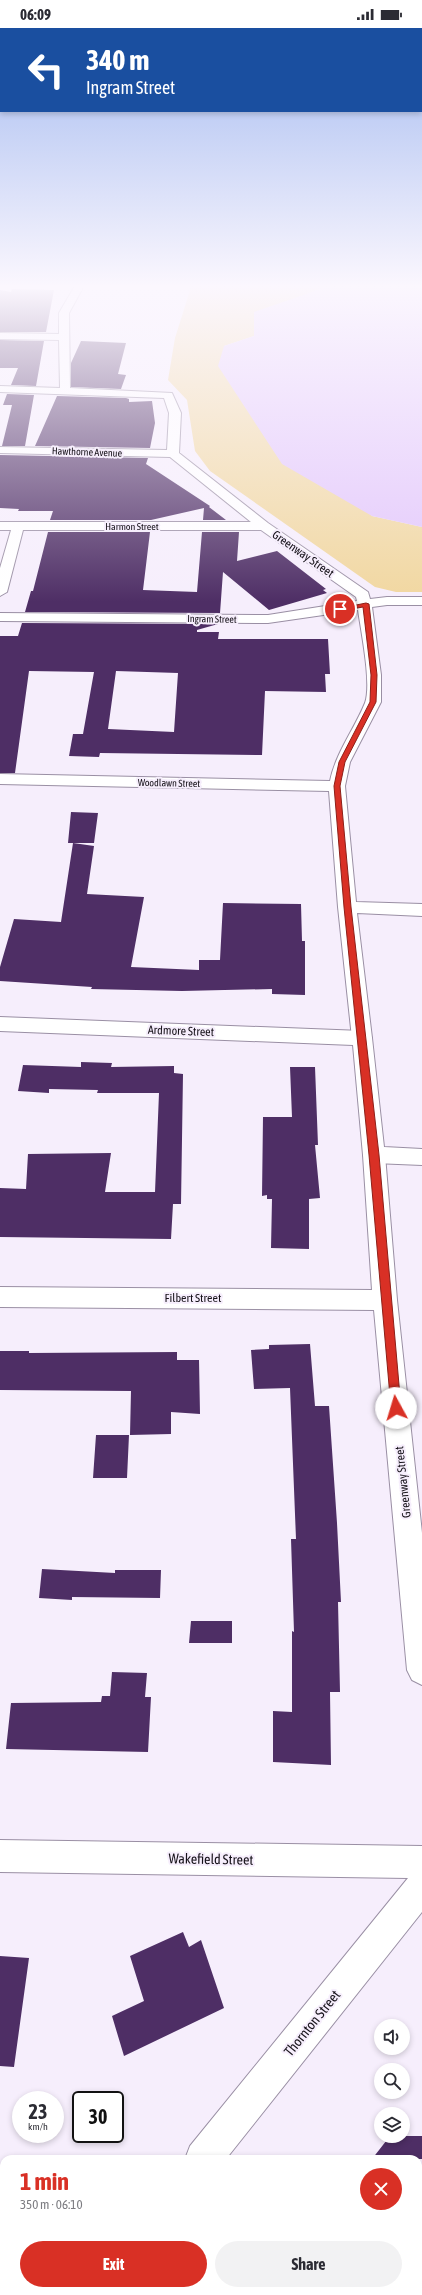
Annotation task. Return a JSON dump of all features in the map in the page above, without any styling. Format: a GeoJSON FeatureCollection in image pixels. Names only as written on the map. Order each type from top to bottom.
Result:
{"type":"FeatureCollection","features":[{"type":"Feature","properties":{"kind":"street"},"geometry":{"type":"LineString","coordinates":[[26,390],[168,395],[175,413],[173,454]]}},
{"type":"Feature","properties":{"kind":"street","name":"Hawthorne Avenue"},"geometry":{"type":"LineString","coordinates":[[0,450],[173,454]]}},
{"type":"Feature","properties":{"kind":"street","name":"Greenway Street"},"geometry":{"type":"LineString","coordinates":[[173,454],[264,526],[363,595],[366,604],[374,675],[373,702],[342,762],[337,786],[347,907],[374,1155],[385,1300],[422,1670]]}},
{"type":"Feature","properties":{"kind":"street","name":"Harmon Street"},"geometry":{"type":"LineString","coordinates":[[0,526],[264,526]]}},
{"type":"Feature","properties":{"kind":"street"},"geometry":{"type":"LineString","coordinates":[[0,592],[18,526]]}},
{"type":"Feature","properties":{"kind":"street","name":"Ingram Street"},"geometry":{"type":"LineString","coordinates":[[0,617],[268,619],[387,601],[422,601]]}},
{"type":"Feature","properties":{"kind":"street","name":"Woodlawn Street"},"geometry":{"type":"LineString","coordinates":[[0,779],[337,786]]}},
{"type":"Feature","properties":{"kind":"street"},"geometry":{"type":"LineString","coordinates":[[347,907],[422,910]]}},
{"type":"Feature","properties":{"kind":"street","name":"Ardmore Street"},"geometry":{"type":"LineString","coordinates":[[0,1024],[362,1038]]}},
{"type":"Feature","properties":{"kind":"street"},"geometry":{"type":"LineString","coordinates":[[374,1155],[422,1157]]}},
{"type":"Feature","properties":{"kind":"street","name":"Filbert Street"},"geometry":{"type":"LineString","coordinates":[[0,1297],[385,1300]]}},
{"type":"Feature","properties":{"kind":"street","name":"Wakefield Street"},"geometry":{"type":"LineString","coordinates":[[0,1856],[422,1862]]}},
{"type":"Feature","properties":{"kind":"street","name":"Thornton Street"},"geometry":{"type":"LineString","coordinates":[[206,2155],[422,1886]]}},
{"type":"Feature","properties":{"kind":"shaded area"},"geometry":{"type":"Polygon","coordinates":[[[177,390],[262,390],[372,516],[422,527],[422,592],[396,592],[375,587],[210,471],[195,451],[187,400],[177,390]]]}},
{"type":"Feature","properties":{"kind":"shaded area"},"geometry":{"type":"Polygon","coordinates":[[[234,390],[422,390],[422,527],[372,516],[282,464],[234,390]]]}},
{"type":"Feature","properties":{"kind":"building"},"geometry":{"type":"Polygon","coordinates":[[[7,394],[34,395],[25,446],[2,446],[12,405],[3,405],[7,394]]]}},
{"type":"Feature","properties":{"kind":"building"},"geometry":{"type":"Polygon","coordinates":[[[57,396],[126,398],[129,399],[129,402],[152,401],[155,423],[150,448],[35,446],[57,396]]]}},
{"type":"Feature","properties":{"kind":"building"},"geometry":{"type":"Polygon","coordinates":[[[0,455],[148,458],[146,464],[210,506],[209,507],[226,520],[203,520],[204,508],[151,520],[50,520],[53,511],[18,511],[19,509],[0,508],[0,455]]]}},
{"type":"Feature","properties":{"kind":"building"},"geometry":{"type":"Polygon","coordinates":[[[48,532],[150,532],[143,590],[197,592],[202,532],[239,532],[237,561],[277,551],[326,589],[323,590],[327,593],[269,610],[223,572],[220,613],[25,612],[31,591],[33,591],[48,532]]]}},
{"type":"Feature","properties":{"kind":"building"},"geometry":{"type":"Polygon","coordinates":[[[22,623],[218,624],[197,630],[197,632],[219,632],[218,639],[328,639],[330,674],[325,674],[326,692],[265,691],[262,755],[100,753],[99,757],[69,756],[73,734],[83,734],[94,672],[29,671],[15,773],[0,773],[0,636],[18,636],[22,623]],[[116,671],[108,729],[174,732],[178,673],[116,671]]]}},
{"type":"Feature","properties":{"kind":"building"},"geometry":{"type":"Polygon","coordinates":[[[71,812],[98,813],[94,843],[68,843],[71,812]]]}},
{"type":"Feature","properties":{"kind":"building"},"geometry":{"type":"Polygon","coordinates":[[[73,843],[94,846],[87,894],[144,897],[131,967],[199,970],[199,960],[220,960],[223,903],[301,904],[302,941],[305,941],[305,995],[272,994],[272,989],[182,991],[91,989],[92,987],[0,981],[0,967],[14,919],[61,922],[73,843]]]}},
{"type":"Feature","properties":{"kind":"building"},"geometry":{"type":"Polygon","coordinates":[[[81,1062],[112,1063],[111,1067],[174,1066],[174,1073],[183,1074],[181,1204],[173,1204],[171,1239],[0,1237],[0,1188],[26,1189],[28,1154],[111,1153],[105,1192],[155,1192],[159,1093],[97,1093],[98,1090],[49,1089],[49,1093],[18,1091],[23,1065],[81,1067],[81,1062]]]}},
{"type":"Feature","properties":{"kind":"building"},"geometry":{"type":"Polygon","coordinates":[[[290,1067],[315,1067],[318,1145],[315,1145],[320,1198],[309,1199],[309,1249],[271,1248],[272,1199],[267,1199],[267,1195],[262,1196],[263,1117],[292,1117],[290,1067]]]}},
{"type":"Feature","properties":{"kind":"building"},"geometry":{"type":"Polygon","coordinates":[[[310,1344],[315,1406],[329,1406],[341,1602],[338,1602],[340,1692],[330,1692],[331,1765],[273,1762],[273,1711],[292,1712],[292,1631],[294,1632],[291,1539],[296,1539],[290,1388],[254,1389],[251,1350],[269,1349],[269,1345],[310,1344]]]}},
{"type":"Feature","properties":{"kind":"building"},"geometry":{"type":"Polygon","coordinates":[[[0,1351],[29,1351],[29,1353],[177,1352],[177,1360],[199,1360],[200,1414],[171,1412],[171,1434],[130,1435],[131,1391],[0,1390],[0,1351]]]}},
{"type":"Feature","properties":{"kind":"building"},"geometry":{"type":"Polygon","coordinates":[[[96,1435],[129,1435],[127,1478],[93,1478],[96,1435]]]}},
{"type":"Feature","properties":{"kind":"building"},"geometry":{"type":"Polygon","coordinates":[[[42,1569],[115,1573],[115,1570],[161,1570],[160,1598],[72,1597],[72,1600],[39,1598],[42,1569]]]}},
{"type":"Feature","properties":{"kind":"building"},"geometry":{"type":"Polygon","coordinates":[[[191,1621],[232,1621],[232,1643],[189,1643],[191,1621]]]}},
{"type":"Feature","properties":{"kind":"building"},"geometry":{"type":"Polygon","coordinates":[[[112,1672],[147,1673],[145,1697],[151,1697],[148,1752],[6,1749],[11,1703],[101,1702],[102,1696],[110,1696],[112,1672]]]}},
{"type":"Feature","properties":{"kind":"building"},"geometry":{"type":"Polygon","coordinates":[[[183,1932],[189,1947],[201,1940],[224,2008],[124,2056],[112,2016],[144,2001],[130,1956],[183,1932]]]}},
{"type":"Feature","properties":{"kind":"building"},"geometry":{"type":"Polygon","coordinates":[[[0,1956],[29,1958],[14,2067],[0,2066],[0,1956]]]}},
{"type":"Feature","properties":{"kind":"building"},"geometry":{"type":"Polygon","coordinates":[[[410,2136],[422,2136],[422,2155],[375,2155],[385,2143],[410,2143],[410,2136]]]}},
{"type":"Feature","properties":{"kind":"route"},"geometry":{"type":"LineString","coordinates":[[340,609],[366,604],[374,675],[373,702],[342,762],[337,786],[347,907],[374,1155],[385,1300],[396,1408]]}}]}
